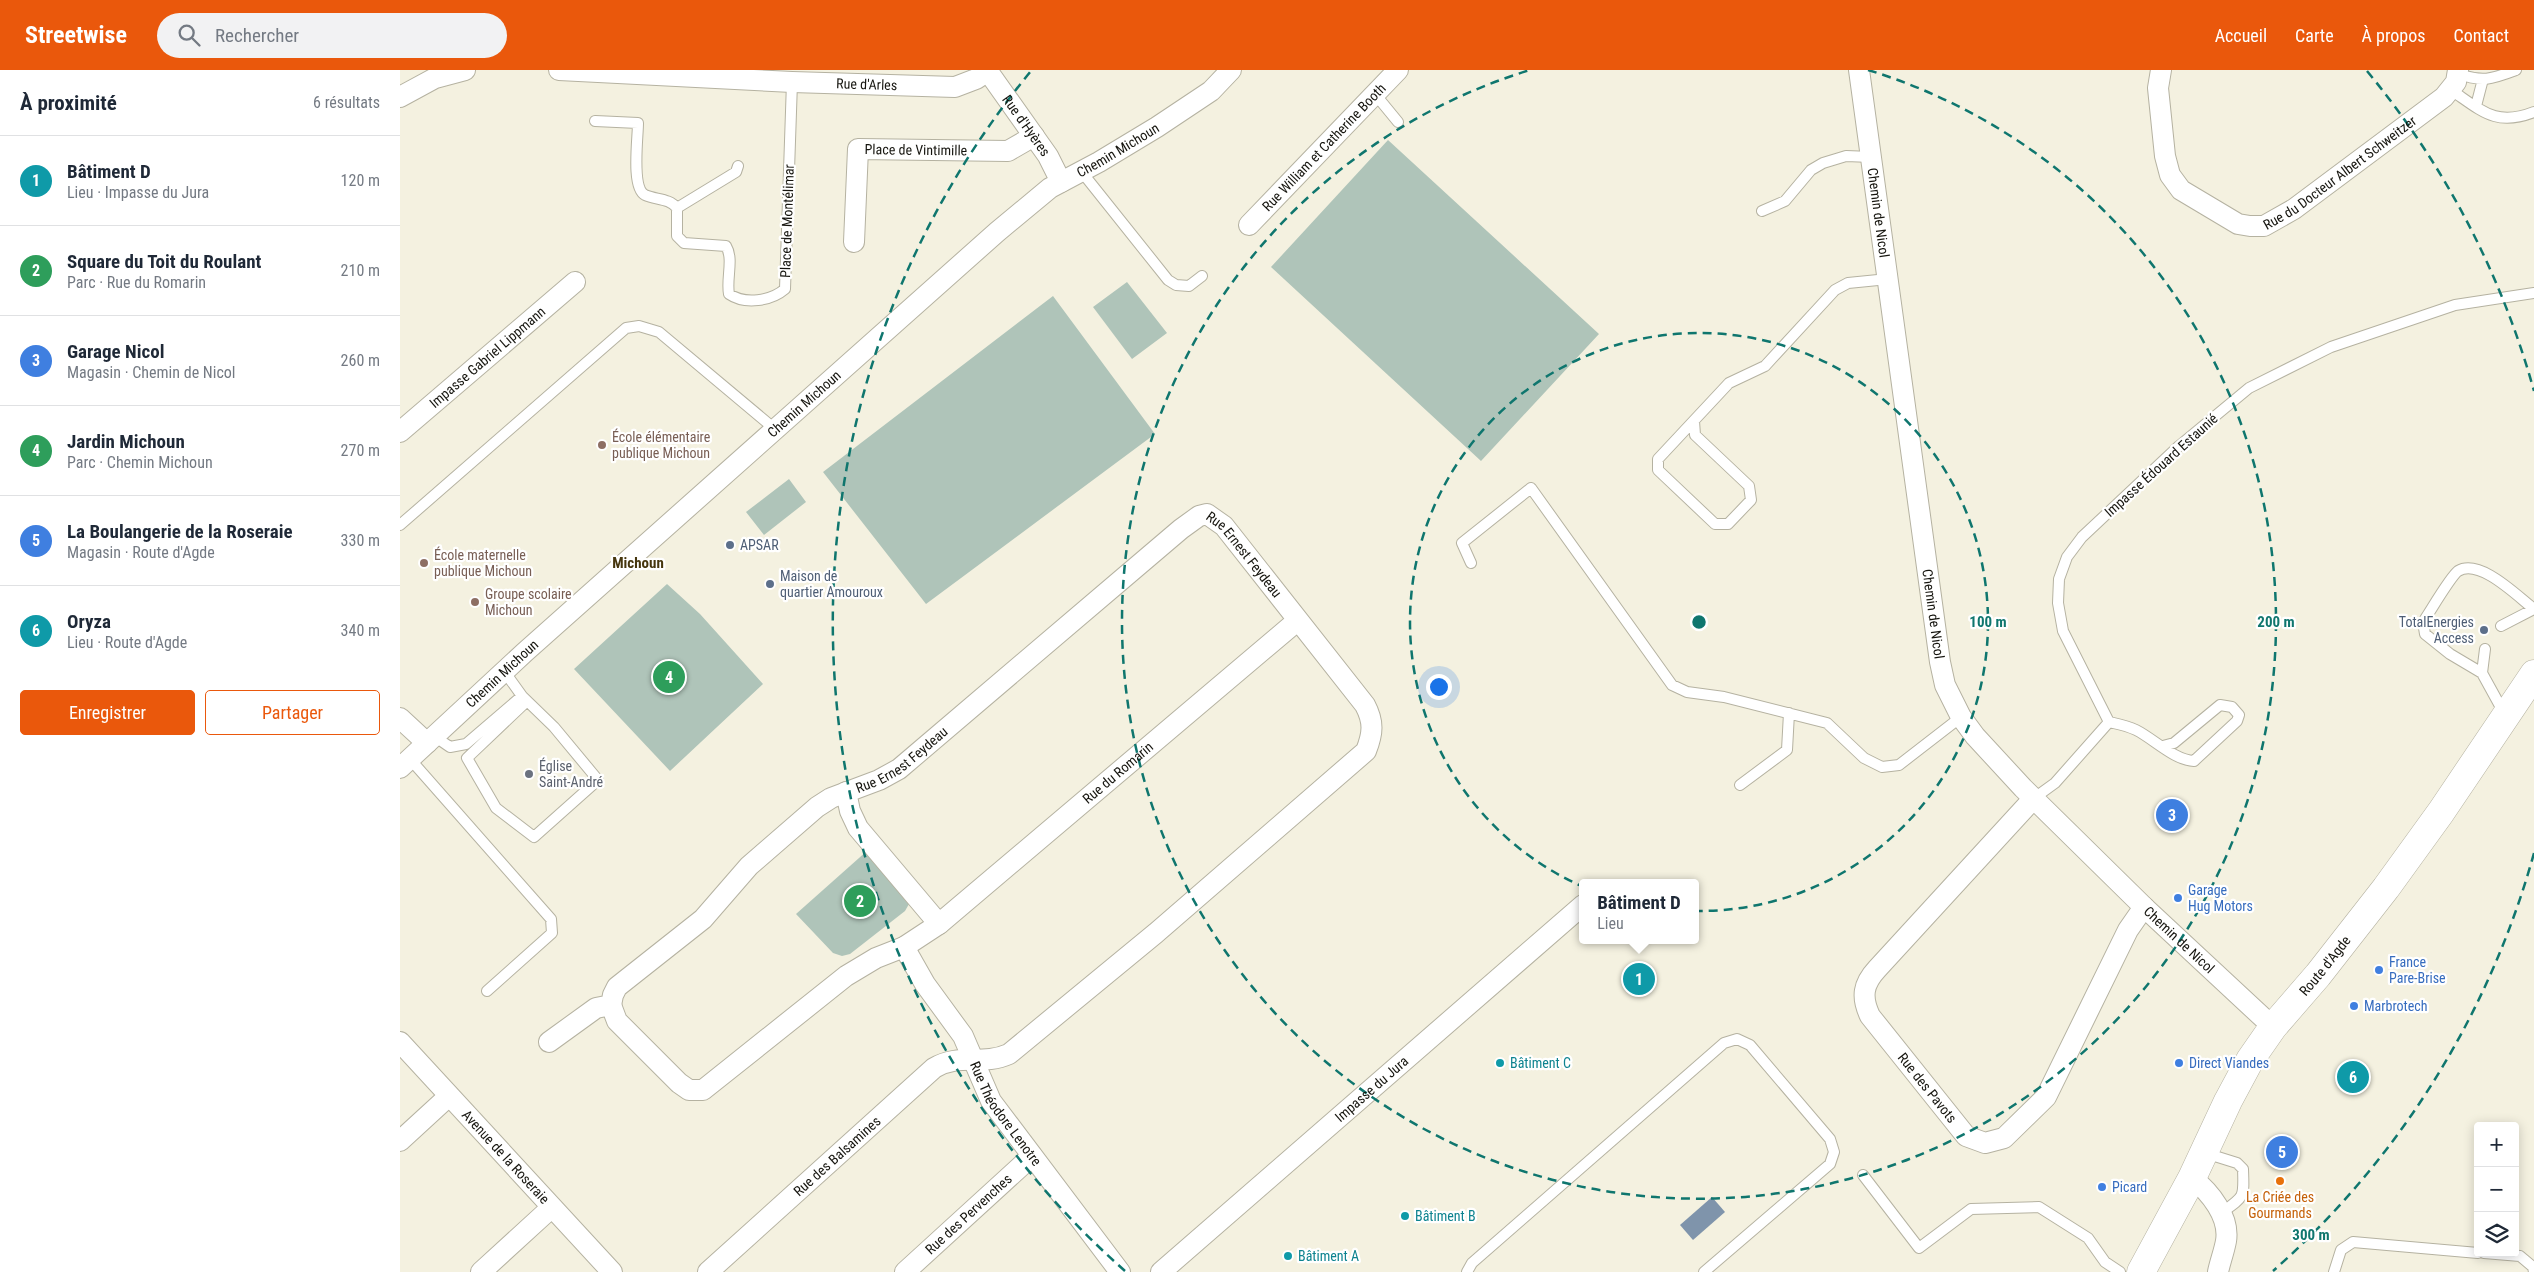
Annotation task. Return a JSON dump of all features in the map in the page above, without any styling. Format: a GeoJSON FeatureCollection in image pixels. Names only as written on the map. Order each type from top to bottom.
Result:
{"type":"FeatureCollection","features":[{"type":"Feature","properties":{"kind":"main road","name":"Route d'Agde"},"geometry":{"type":"LineString","coordinates":[[2141,1272],[2192,1178],[2250,1060],[2273,1027],[2343,944],[2386,888],[2533,678]]}},
{"type":"Feature","properties":{"kind":"street"},"geometry":{"type":"LineString","coordinates":[[400,97],[436,78],[465,70]]}},
{"type":"Feature","properties":{"kind":"street","name":"Rue d'Arles"},"geometry":{"type":"LineString","coordinates":[[559,70],[792,82],[955,86],[964,85],[988,71]]}},
{"type":"Feature","properties":{"kind":"street","name":"Chemin Michoun"},"geometry":{"type":"LineString","coordinates":[[405,763],[504,671],[997,232],[1050,188],[1157,127],[1212,91],[1231,70]]}},
{"type":"Feature","properties":{"kind":"street","name":"Rue William et Catherine Booth"},"geometry":{"type":"LineString","coordinates":[[1249,225],[1398,70]]}},
{"type":"Feature","properties":{"kind":"street","name":"Chemin de Nicol"},"geometry":{"type":"LineString","coordinates":[[1859,70],[1940,662],[1945,686],[1961,717],[1975,736],[2033,799],[2144,908],[2273,1027]]}},
{"type":"Feature","properties":{"kind":"street","name":"Rue du Docteur Albert Schweitzer"},"geometry":{"type":"LineString","coordinates":[[2161,70],[2158,88],[2165,156],[2170,175],[2181,190],[2231,220],[2250,226],[2264,226],[2294,209],[2455,78]]}},
{"type":"Feature","properties":{"kind":"street","name":"Rue d'Hyères"},"geometry":{"type":"LineString","coordinates":[[988,71],[1034,136],[1061,182]]}},
{"type":"Feature","properties":{"kind":"street","name":"Place de Vintimille"},"geometry":{"type":"LineString","coordinates":[[854,242],[858,149],[1008,151],[1034,136]]}},
{"type":"Feature","properties":{"kind":"street","name":"Impasse Gabriel Lippmann"},"geometry":{"type":"LineString","coordinates":[[400,432],[575,282]]}},
{"type":"Feature","properties":{"kind":"street","name":"Rue Ernest Feydeau"},"geometry":{"type":"LineString","coordinates":[[611,1005],[613,995],[618,987],[714,909],[762,854],[817,807],[846,792],[879,780],[900,769],[1173,535],[1199,516],[1207,514],[1224,526],[1296,621],[1365,705],[1372,718],[1373,735],[1366,751],[1156,934],[1020,1048],[999,1059],[975,1061]]}},
{"type":"Feature","properties":{"kind":"street","name":"Rue du Romarin"},"geometry":{"type":"LineString","coordinates":[[904,947],[939,924],[1296,621]]}},
{"type":"Feature","properties":{"kind":"street"},"geometry":{"type":"LineString","coordinates":[[400,718],[431,739]]}},
{"type":"Feature","properties":{"kind":"street"},"geometry":{"type":"LineString","coordinates":[[846,792],[850,811],[858,828],[939,924]]}},
{"type":"Feature","properties":{"kind":"street","name":"Rue des Pavots"},"geometry":{"type":"LineString","coordinates":[[2033,799],[1870,976],[1864,990],[1865,1007],[1870,1016],[1966,1136],[1985,1143],[2004,1138],[2046,1097],[2128,930],[2144,908]]}},
{"type":"Feature","properties":{"kind":"street","name":"Impasse du Jura"},"geometry":{"type":"LineString","coordinates":[[1161,1272],[1579,908]]}},
{"type":"Feature","properties":{"kind":"street"},"geometry":{"type":"LineString","coordinates":[[549,1042],[596,1008],[611,1005],[617,1021],[679,1083],[689,1090],[696,1092],[711,1085],[846,976],[876,958],[904,947]]}},
{"type":"Feature","properties":{"kind":"street","name":"Rue Théodore Lenotre"},"geometry":{"type":"LineString","coordinates":[[904,947],[925,984],[963,1036],[991,1101],[1120,1272]]}},
{"type":"Feature","properties":{"kind":"street","name":"Avenue de la Roseraie"},"geometry":{"type":"LineString","coordinates":[[400,1042],[612,1272]]}},
{"type":"Feature","properties":{"kind":"street","name":"Rue des Balsamines"},"geometry":{"type":"LineString","coordinates":[[708,1272],[934,1068],[953,1060],[975,1061]]}},
{"type":"Feature","properties":{"kind":"street"},"geometry":{"type":"LineString","coordinates":[[400,1141],[450,1096]]}},
{"type":"Feature","properties":{"kind":"street","name":"Rue des Pervenches"},"geometry":{"type":"LineString","coordinates":[[905,1272],[1032,1156]]}},
{"type":"Feature","properties":{"kind":"street"},"geometry":{"type":"LineString","coordinates":[[2192,1178],[2204,1187],[2221,1213],[2226,1228],[2226,1242],[2218,1272]]}},
{"type":"Feature","properties":{"kind":"street"},"geometry":{"type":"LineString","coordinates":[[481,1272],[551,1208]]}},
{"type":"Feature","properties":{"kind":"lane"},"geometry":{"type":"LineString","coordinates":[[2455,78],[2492,80],[2516,70]]}},
{"type":"Feature","properties":{"kind":"lane"},"geometry":{"type":"LineString","coordinates":[[2455,78],[2476,106],[2496,117],[2509,120],[2534,112]]}},
{"type":"Feature","properties":{"kind":"lane"},"geometry":{"type":"LineString","coordinates":[[2476,106],[2483,80]]}},
{"type":"Feature","properties":{"kind":"lane","name":"Place de Montélimar"},"geometry":{"type":"LineString","coordinates":[[677,208],[677,236],[684,243],[726,246],[730,252],[729,294],[737,300],[762,300],[776,297],[785,289],[792,82]]}},
{"type":"Feature","properties":{"kind":"lane"},"geometry":{"type":"LineString","coordinates":[[1375,94],[1398,122]]}},
{"type":"Feature","properties":{"kind":"lane"},"geometry":{"type":"LineString","coordinates":[[595,121],[638,123],[636,185],[643,194],[672,202],[677,208],[736,172],[738,166]]}},
{"type":"Feature","properties":{"kind":"lane"},"geometry":{"type":"LineString","coordinates":[[1762,211],[1784,201],[1811,170],[1823,163],[1846,156],[1871,157]]}},
{"type":"Feature","properties":{"kind":"lane"},"geometry":{"type":"LineString","coordinates":[[1080,171],[1168,280],[1176,285],[1189,286],[1202,276]]}},
{"type":"Feature","properties":{"kind":"lane"},"geometry":{"type":"LineString","coordinates":[[1694,422],[1695,435],[1749,486],[1751,500],[1728,524],[1715,524],[1658,470],[1658,459],[1729,383],[1765,366],[1835,290],[1848,282],[1888,279]]}},
{"type":"Feature","properties":{"kind":"lane","name":"Impasse Édouard Estaunié"},"geometry":{"type":"LineString","coordinates":[[2109,722],[2062,631],[2058,603],[2059,579],[2068,557],[2082,537],[2179,446],[2249,388],[2331,347],[2456,305],[2534,293]]}},
{"type":"Feature","properties":{"kind":"lane"},"geometry":{"type":"LineString","coordinates":[[400,525],[626,328],[639,326],[659,332],[776,430]]}},
{"type":"Feature","properties":{"kind":"lane"},"geometry":{"type":"LineString","coordinates":[[1471,563],[1462,543],[1531,488],[1672,684],[1687,692],[1724,697],[1827,723],[1864,758],[1882,767],[1899,765],[1961,717]]}},
{"type":"Feature","properties":{"kind":"lane"},"geometry":{"type":"LineString","coordinates":[[2501,626],[2534,609],[2484,571],[2468,568],[2457,572],[2423,622],[2425,634],[2450,654],[2482,673],[2506,716]]}},
{"type":"Feature","properties":{"kind":"lane"},"geometry":{"type":"LineString","coordinates":[[2482,673],[2485,649]]}},
{"type":"Feature","properties":{"kind":"lane"},"geometry":{"type":"LineString","coordinates":[[504,671],[524,699],[554,727],[598,780],[534,837],[496,808],[467,758],[524,699]]}},
{"type":"Feature","properties":{"kind":"lane"},"geometry":{"type":"LineString","coordinates":[[431,739],[450,747],[466,744],[524,699]]}},
{"type":"Feature","properties":{"kind":"lane"},"geometry":{"type":"LineString","coordinates":[[2033,799],[2055,783],[2109,722],[2134,729],[2163,746],[2182,761],[2194,761],[2237,721],[2239,715],[2232,707],[2220,705],[2174,743],[2163,746]]}},
{"type":"Feature","properties":{"kind":"lane"},"geometry":{"type":"LineString","coordinates":[[1740,785],[1787,750],[1789,713]]}},
{"type":"Feature","properties":{"kind":"lane"},"geometry":{"type":"LineString","coordinates":[[405,763],[551,919],[552,932],[487,991]]}},
{"type":"Feature","properties":{"kind":"lane"},"geometry":{"type":"LineString","coordinates":[[1467,1272],[1472,1263],[1724,1043],[1737,1039],[1744,1040],[1830,1139],[1834,1152],[1830,1164],[1704,1272]]}},
{"type":"Feature","properties":{"kind":"lane"},"geometry":{"type":"LineString","coordinates":[[2204,1153],[2237,1163],[2243,1169],[2244,1190],[2241,1199],[2221,1213]]}},
{"type":"Feature","properties":{"kind":"lane"},"geometry":{"type":"LineString","coordinates":[[1863,1175],[1919,1248],[1971,1209],[2040,1207],[2088,1238],[2105,1262],[2120,1272]]}},
{"type":"Feature","properties":{"kind":"lane"},"geometry":{"type":"LineString","coordinates":[[2334,1272],[2341,1250],[2353,1242],[2474,1253]]}},
{"type":"Feature","properties":{"kind":"lane"},"geometry":{"type":"LineString","coordinates":[[2519,1256],[2533,1267],[2534,1272]]}},
{"type":"Feature","properties":{"kind":"green space"},"geometry":{"type":"Polygon","coordinates":[[[1388,140],[1599,334],[1481,461],[1271,267],[1388,140]]]}},
{"type":"Feature","properties":{"kind":"green space"},"geometry":{"type":"Polygon","coordinates":[[[1127,282],[1167,333],[1132,359],[1093,307],[1127,282]]]}},
{"type":"Feature","properties":{"kind":"green space"},"geometry":{"type":"Polygon","coordinates":[[[1053,296],[1155,434],[926,604],[823,472],[1053,296]]]}},
{"type":"Feature","properties":{"kind":"green space"},"geometry":{"type":"Polygon","coordinates":[[[789,479],[806,502],[764,535],[746,512],[789,479]]]}},
{"type":"Feature","properties":{"kind":"green space"},"geometry":{"type":"Polygon","coordinates":[[[667,584],[700,614],[763,684],[670,771],[574,669],[667,584]]]}},
{"type":"Feature","properties":{"kind":"green space"},"geometry":{"type":"Polygon","coordinates":[[[868,850],[909,904],[905,911],[850,954],[842,956],[833,953],[796,914],[868,850]]]}},
{"type":"Feature","properties":{"kind":"water"},"geometry":{"type":"Polygon","coordinates":[[[1712,1197],[1725,1212],[1693,1240],[1680,1225],[1712,1197]]]}},
{"type":"Feature","properties":{"kind":"place","name":"École élémentaire publique Michoun"},"geometry":{"type":"Point","coordinates":[602,445]}},
{"type":"Feature","properties":{"kind":"place","name":"APSAR"},"geometry":{"type":"Point","coordinates":[730,545]}},
{"type":"Feature","properties":{"kind":"place","name":"École maternelle publique Michoun"},"geometry":{"type":"Point","coordinates":[424,563]}},
{"type":"Feature","properties":{"kind":"place","name":"Maison de quartier Amouroux"},"geometry":{"type":"Point","coordinates":[770,584]}},
{"type":"Feature","properties":{"kind":"place","name":"Groupe scolaire Michoun"},"geometry":{"type":"Point","coordinates":[475,602]}},
{"type":"Feature","properties":{"kind":"place","name":"TotalEnergies Access"},"geometry":{"type":"Point","coordinates":[2484,630]}},
{"type":"Feature","properties":{"kind":"place","name":"Jardin Michoun"},"geometry":{"type":"Point","coordinates":[669,677]}},
{"type":"Feature","properties":{"kind":"place","name":"Église Saint-André"},"geometry":{"type":"Point","coordinates":[529,774]}},
{"type":"Feature","properties":{"kind":"place","name":"Garage Nicol"},"geometry":{"type":"Point","coordinates":[2172,815]}},
{"type":"Feature","properties":{"kind":"place","name":"Garage Hug Motors"},"geometry":{"type":"Point","coordinates":[2178,898]}},
{"type":"Feature","properties":{"kind":"place","name":"Square du Toit du Roulant"},"geometry":{"type":"Point","coordinates":[860,901]}},
{"type":"Feature","properties":{"kind":"place","name":"France Pare-Brise"},"geometry":{"type":"Point","coordinates":[2379,970]}},
{"type":"Feature","properties":{"kind":"place","name":"Bâtiment D"},"geometry":{"type":"Point","coordinates":[1639,979]}},
{"type":"Feature","properties":{"kind":"place","name":"Marbrotech"},"geometry":{"type":"Point","coordinates":[2354,1006]}},
{"type":"Feature","properties":{"kind":"place","name":"Bâtiment C"},"geometry":{"type":"Point","coordinates":[1500,1063]}},
{"type":"Feature","properties":{"kind":"place","name":"Direct Viandes"},"geometry":{"type":"Point","coordinates":[2179,1063]}},
{"type":"Feature","properties":{"kind":"place","name":"Oryza"},"geometry":{"type":"Point","coordinates":[2353,1077]}},
{"type":"Feature","properties":{"kind":"place","name":"La Boulangerie de la Roseraie"},"geometry":{"type":"Point","coordinates":[2282,1152]}},
{"type":"Feature","properties":{"kind":"place","name":"La Criée des Gourmands"},"geometry":{"type":"Point","coordinates":[2280,1181]}},
{"type":"Feature","properties":{"kind":"place","name":"Picard"},"geometry":{"type":"Point","coordinates":[2102,1187]}},
{"type":"Feature","properties":{"kind":"place","name":"Bâtiment B"},"geometry":{"type":"Point","coordinates":[1405,1216]}},
{"type":"Feature","properties":{"kind":"place","name":"Bâtiment A"},"geometry":{"type":"Point","coordinates":[1288,1256]}},
{"type":"Feature","properties":{"kind":"district","name":"Michoun"},"geometry":{"type":"Point","coordinates":[638,563]}}]}
